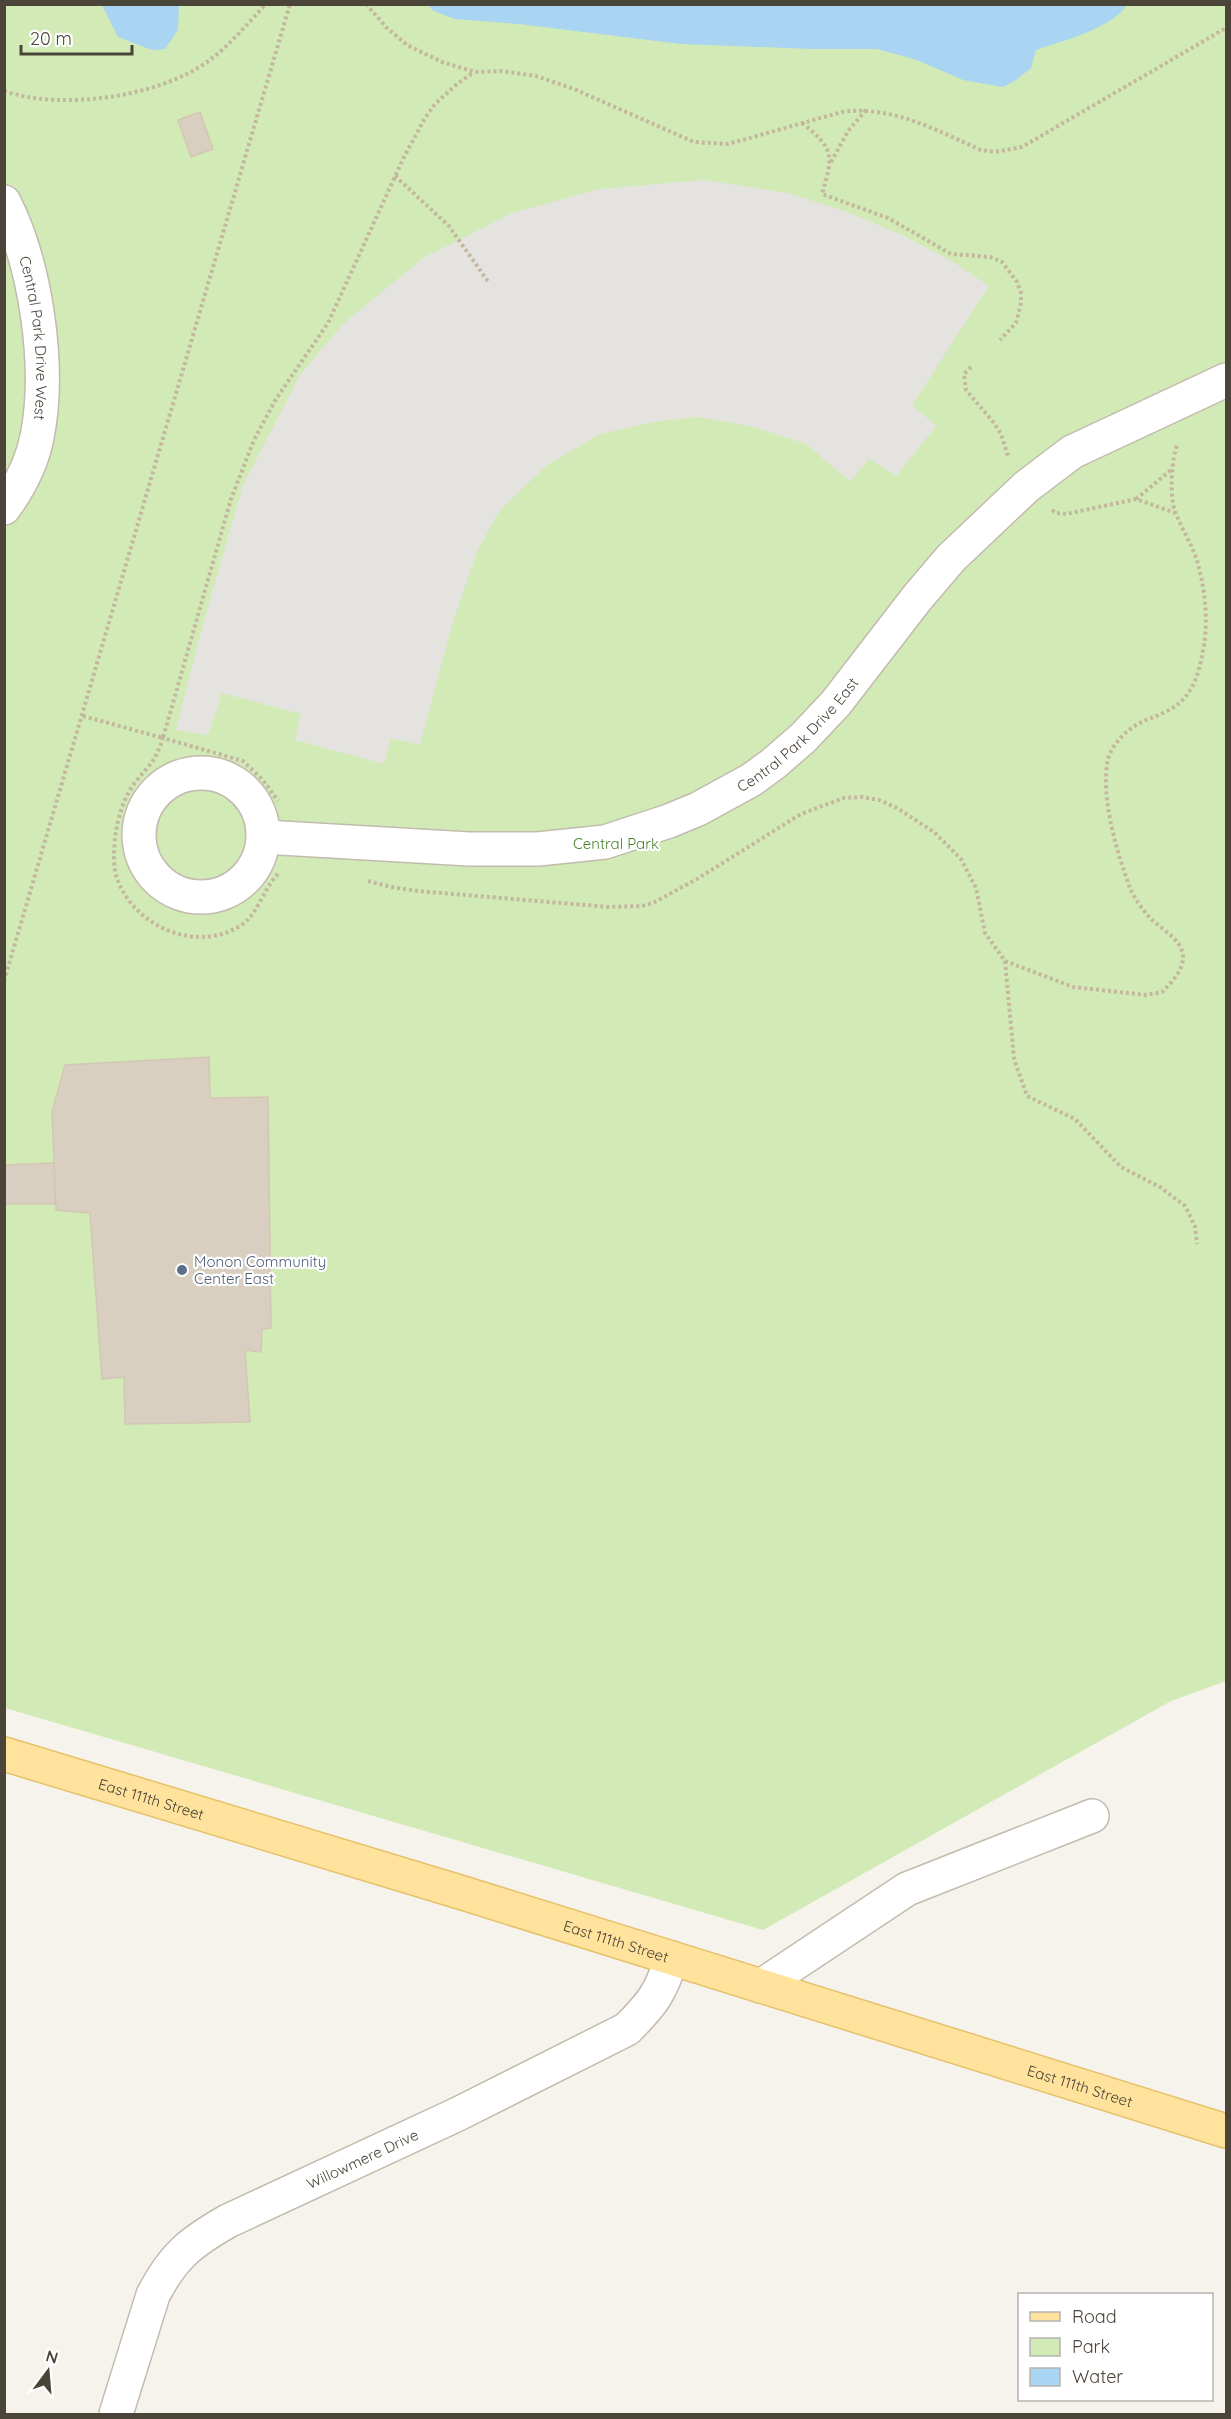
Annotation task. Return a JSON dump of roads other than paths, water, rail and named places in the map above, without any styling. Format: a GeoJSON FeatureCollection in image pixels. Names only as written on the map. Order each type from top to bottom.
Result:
{"type":"FeatureCollection","features":[{"type":"Feature","properties":{"kind":"main road","name":"East 111th Street"},"geometry":{"type":"LineString","coordinates":[[4,1754],[672,1958],[1227,2131]]}},
{"type":"Feature","properties":{"kind":"street","name":"Central Park Drive West"},"geometry":{"type":"LineString","coordinates":[[4,202],[12,217],[30,273],[39,325],[41,368],[41,400],[37,436],[17,490],[4,508]]}},
{"type":"Feature","properties":{"kind":"street","name":"Central Park Drive East"},"geometry":{"type":"LineString","coordinates":[[264,837],[469,849],[538,849],[605,842],[669,822],[698,809],[751,780],[802,738],[836,703],[951,558],[1018,493],[1072,452],[1227,380]]}},
{"type":"Feature","properties":{"kind":"street"},"geometry":{"type":"LineString","coordinates":[[761,1986],[907,1889],[1092,1816]]}},
{"type":"Feature","properties":{"kind":"street","name":"Willowmere Drive"},"geometry":{"type":"LineString","coordinates":[[116,2415],[153,2295],[177,2258],[197,2238],[228,2221],[458,2114],[627,2029],[647,2009],[660,1991],[672,1958]]}},
{"type":"Feature","properties":{"kind":"water"},"geometry":{"type":"Polygon","coordinates":[[[102,5],[179,5],[178,30],[165,49],[152,50],[118,37],[102,5]]]}},
{"type":"Feature","properties":{"kind":"water"},"geometry":{"type":"Polygon","coordinates":[[[428,5],[1127,5],[1119,14],[1098,28],[1036,50],[1031,68],[1003,87],[963,80],[917,60],[877,49],[681,44],[519,24],[455,19],[434,11],[428,5]]]}},
{"type":"Feature","properties":{"kind":"place","name":"Monon Community Center East"},"geometry":{"type":"Point","coordinates":[182,1270]}},
{"type":"Feature","properties":{"kind":"park label","name":"Central Park"},"geometry":{"type":"Point","coordinates":[616,843]}}]}
